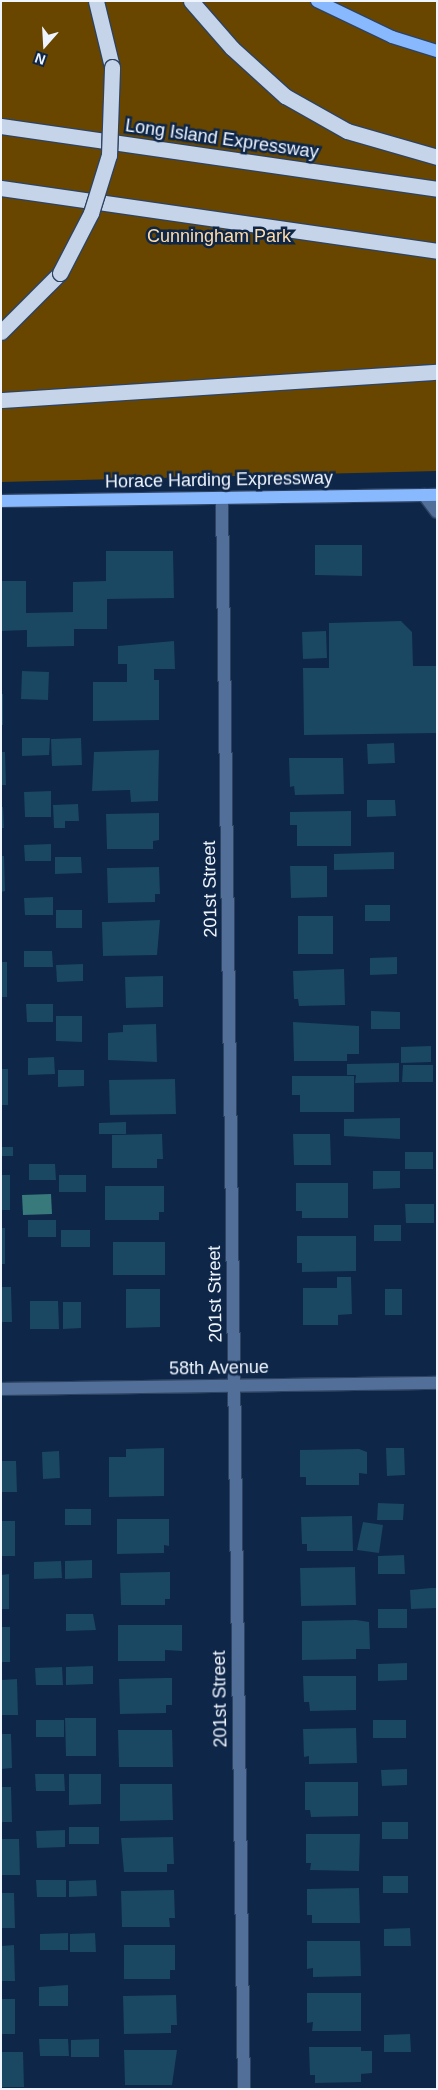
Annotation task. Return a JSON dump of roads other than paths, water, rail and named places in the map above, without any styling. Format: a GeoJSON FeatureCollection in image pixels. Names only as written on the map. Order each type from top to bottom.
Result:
{"type":"FeatureCollection","features":[{"type":"Feature","properties":{"kind":"highway"},"geometry":{"type":"LineString","coordinates":[[1,332],[60,273],[91,213],[109,155],[112,67],[96,1]]}},
{"type":"Feature","properties":{"kind":"highway"},"geometry":{"type":"LineString","coordinates":[[192,1],[239,55],[292,101],[347,131],[437,158]]}},
{"type":"Feature","properties":{"kind":"highway","name":"Long Island Expressway"},"geometry":{"type":"LineString","coordinates":[[1,126],[437,190]]}},
{"type":"Feature","properties":{"kind":"highway"},"geometry":{"type":"LineString","coordinates":[[1,188],[437,252]]}},
{"type":"Feature","properties":{"kind":"highway"},"geometry":{"type":"LineString","coordinates":[[1,400],[437,372]]}},
{"type":"Feature","properties":{"kind":"main road"},"geometry":{"type":"LineString","coordinates":[[317,1],[392,37],[437,51]]}},
{"type":"Feature","properties":{"kind":"main road","name":"Horace Harding Expressway"},"geometry":{"type":"LineString","coordinates":[[1,501],[430,495]]}},
{"type":"Feature","properties":{"kind":"street"},"geometry":{"type":"LineString","coordinates":[[430,495],[437,512]]}},
{"type":"Feature","properties":{"kind":"street","name":"201st Street"},"geometry":{"type":"LineString","coordinates":[[222,498],[244,2089]]}},
{"type":"Feature","properties":{"kind":"street","name":"58th Avenue"},"geometry":{"type":"LineString","coordinates":[[1,1389],[437,1383]]}},
{"type":"Feature","properties":{"kind":"park label","name":"Cunningham Park"},"geometry":{"type":"Point","coordinates":[219,236]}}]}
